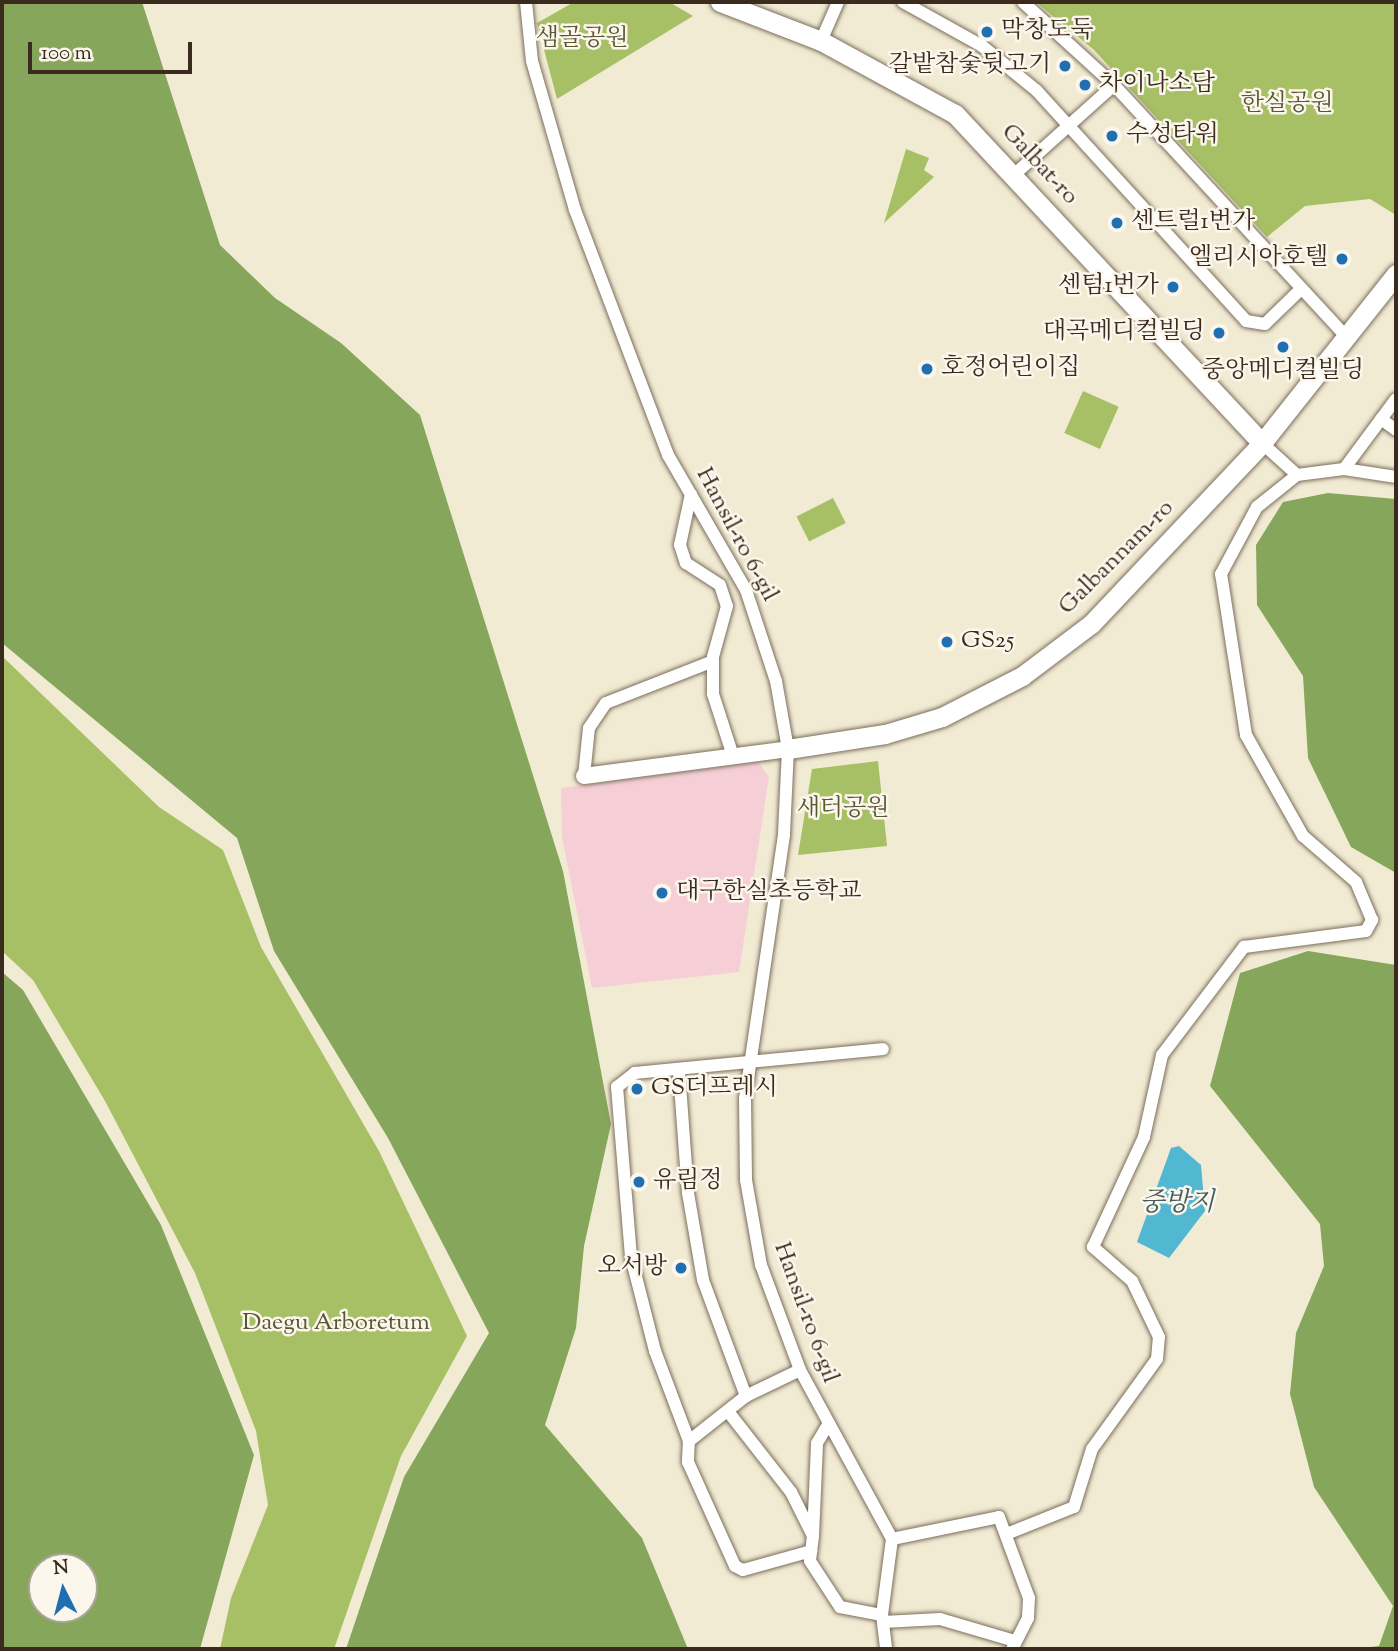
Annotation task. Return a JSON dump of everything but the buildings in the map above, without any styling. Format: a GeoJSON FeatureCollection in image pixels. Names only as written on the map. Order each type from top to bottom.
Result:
{"type":"FeatureCollection","features":[{"type":"Feature","properties":{"kind":"main road","name":"Galbat-ro"},"geometry":{"type":"LineString","coordinates":[[720,2],[821,41],[955,114],[1016,173],[1262,443]]}},
{"type":"Feature","properties":{"kind":"main road","name":"Galbannam-ro"},"geometry":{"type":"LineString","coordinates":[[788,749],[885,734],[942,717],[1022,676],[1091,624],[1262,443],[1396,274]]}},
{"type":"Feature","properties":{"kind":"street","name":"Hansil-ro 6-gil"},"geometry":{"type":"LineString","coordinates":[[526,2],[532,61],[575,210],[640,386],[691,494],[738,576],[769,653],[788,749],[784,835],[749,1063],[744,1126],[751,1216],[764,1275],[800,1370],[892,1539]]}},
{"type":"Feature","properties":{"kind":"street"},"geometry":{"type":"LineString","coordinates":[[821,41],[838,2]]}},
{"type":"Feature","properties":{"kind":"street"},"geometry":{"type":"LineString","coordinates":[[903,2],[982,46],[1070,125],[1246,321],[1265,324],[1301,289]]}},
{"type":"Feature","properties":{"kind":"street"},"geometry":{"type":"LineString","coordinates":[[1023,2],[1114,85],[1346,336]]}},
{"type":"Feature","properties":{"kind":"street"},"geometry":{"type":"LineString","coordinates":[[1016,173],[1114,85]]}},
{"type":"Feature","properties":{"kind":"street"},"geometry":{"type":"LineString","coordinates":[[1344,469],[1396,399]]}},
{"type":"Feature","properties":{"kind":"street"},"geometry":{"type":"LineString","coordinates":[[1381,419],[1396,430]]}},
{"type":"Feature","properties":{"kind":"street"},"geometry":{"type":"LineString","coordinates":[[1262,443],[1297,475]]}},
{"type":"Feature","properties":{"kind":"street"},"geometry":{"type":"LineString","coordinates":[[1009,1533],[1048,1512],[1074,1507],[1092,1449],[1157,1359],[1158,1337],[1132,1281],[1093,1247],[1144,1137],[1162,1055],[1244,947],[1366,931],[1372,920],[1356,882],[1303,836],[1246,735],[1222,574],[1257,507],[1297,475],[1344,469],[1396,477]]}},
{"type":"Feature","properties":{"kind":"street"},"geometry":{"type":"LineString","coordinates":[[691,494],[682,516],[686,563],[722,589],[727,606],[713,661],[713,694],[733,756]]}},
{"type":"Feature","properties":{"kind":"street"},"geometry":{"type":"LineString","coordinates":[[722,589],[738,576]]}},
{"type":"Feature","properties":{"kind":"street"},"geometry":{"type":"LineString","coordinates":[[713,661],[606,703],[589,727],[584,776],[788,749]]}},
{"type":"Feature","properties":{"kind":"street"},"geometry":{"type":"LineString","coordinates":[[811,1551],[743,1570],[735,1566],[688,1462],[689,1440],[655,1351],[631,1257],[617,1087],[635,1073],[680,1071],[883,1049]]}},
{"type":"Feature","properties":{"kind":"street"},"geometry":{"type":"LineString","coordinates":[[680,1071],[687,1181],[702,1280],[746,1396]]}},
{"type":"Feature","properties":{"kind":"street"},"geometry":{"type":"LineString","coordinates":[[689,1440],[730,1415],[746,1396],[800,1370]]}},
{"type":"Feature","properties":{"kind":"street"},"geometry":{"type":"LineString","coordinates":[[730,1415],[791,1492],[813,1536]]}},
{"type":"Feature","properties":{"kind":"street"},"geometry":{"type":"LineString","coordinates":[[829,1423],[817,1443],[810,1561],[839,1606],[883,1618],[940,1619],[1014,1645],[1029,1598],[1009,1533],[994,1516],[892,1539],[883,1618],[887,1649]]}},
{"type":"Feature","properties":{"kind":"shaded area","name":"대구한실초등학교"},"geometry":{"type":"Polygon","coordinates":[[[758,762],[769,777],[739,972],[592,988],[562,837],[561,788],[758,762]]]}},
{"type":"Feature","properties":{"kind":"green space"},"geometry":{"type":"Polygon","coordinates":[[[2,2],[142,2],[220,245],[275,298],[341,343],[420,415],[563,871],[611,1124],[584,1246],[576,1328],[545,1425],[642,1538],[688,1649],[346,1649],[404,1477],[489,1333],[388,1138],[274,951],[237,838],[2,643],[2,2]]]}},
{"type":"Feature","properties":{"kind":"green space","name":"샘골공원"},"geometry":{"type":"Polygon","coordinates":[[[574,2],[669,2],[693,16],[557,99],[537,23],[574,2]]]}},
{"type":"Feature","properties":{"kind":"green space","name":"한실공원"},"geometry":{"type":"Polygon","coordinates":[[[1036,2],[1396,2],[1396,215],[1370,199],[1305,206],[1267,237],[1094,50],[1036,2]]]}},
{"type":"Feature","properties":{"kind":"green space"},"geometry":{"type":"Polygon","coordinates":[[[906,149],[929,158],[924,170],[934,177],[884,223],[906,149]]]}},
{"type":"Feature","properties":{"kind":"green space"},"geometry":{"type":"Polygon","coordinates":[[[1083,391],[1119,407],[1100,449],[1064,433],[1083,391]]]}},
{"type":"Feature","properties":{"kind":"green space"},"geometry":{"type":"Polygon","coordinates":[[[1328,493],[1396,499],[1396,873],[1351,847],[1308,758],[1303,676],[1257,605],[1256,545],[1283,502],[1328,493]]]}},
{"type":"Feature","properties":{"kind":"green space"},"geometry":{"type":"Polygon","coordinates":[[[833,498],[846,523],[809,542],[796,517],[833,498]]]}},
{"type":"Feature","properties":{"kind":"green space","name":"Daegu Arboretum"},"geometry":{"type":"Polygon","coordinates":[[[2,656],[159,807],[223,850],[261,947],[379,1151],[467,1336],[401,1456],[334,1649],[220,1649],[231,1598],[268,1505],[256,1431],[195,1273],[105,1101],[33,980],[2,951],[2,656]]]}},
{"type":"Feature","properties":{"kind":"green space","name":"새터공원"},"geometry":{"type":"Polygon","coordinates":[[[878,761],[887,846],[798,855],[812,769],[878,761]]]}},
{"type":"Feature","properties":{"kind":"green space"},"geometry":{"type":"Polygon","coordinates":[[[1308,951],[1396,965],[1396,1649],[1353,1649],[1379,1646],[1393,1606],[1314,1487],[1290,1394],[1296,1333],[1324,1266],[1320,1224],[1210,1086],[1240,973],[1308,951]]]}},
{"type":"Feature","properties":{"kind":"green space"},"geometry":{"type":"Polygon","coordinates":[[[2,972],[23,990],[161,1225],[254,1455],[200,1649],[2,1649],[2,972]]]}},
{"type":"Feature","properties":{"kind":"water","name":"중방지"},"geometry":{"type":"Polygon","coordinates":[[[1179,1146],[1201,1165],[1205,1211],[1169,1258],[1137,1242],[1171,1148],[1179,1146]]]}},
{"type":"Feature","properties":{"kind":"place","name":"막창도둑"},"geometry":{"type":"Point","coordinates":[987,32]}},
{"type":"Feature","properties":{"kind":"place","name":"갈밭참숯뒷고기"},"geometry":{"type":"Point","coordinates":[1065,66]}},
{"type":"Feature","properties":{"kind":"place","name":"차이나소담"},"geometry":{"type":"Point","coordinates":[1085,85]}},
{"type":"Feature","properties":{"kind":"place","name":"수성타워"},"geometry":{"type":"Point","coordinates":[1112,136]}},
{"type":"Feature","properties":{"kind":"place","name":"센트럴1번가"},"geometry":{"type":"Point","coordinates":[1117,223]}},
{"type":"Feature","properties":{"kind":"place","name":"엘리시아호텔"},"geometry":{"type":"Point","coordinates":[1342,259]}},
{"type":"Feature","properties":{"kind":"place","name":"센텀1번가"},"geometry":{"type":"Point","coordinates":[1173,287]}},
{"type":"Feature","properties":{"kind":"place","name":"대곡메디컬빌딩"},"geometry":{"type":"Point","coordinates":[1219,333]}},
{"type":"Feature","properties":{"kind":"place","name":"중앙메디컬빌딩"},"geometry":{"type":"Point","coordinates":[1283,347]}},
{"type":"Feature","properties":{"kind":"place","name":"호정어린이집"},"geometry":{"type":"Point","coordinates":[927,369]}},
{"type":"Feature","properties":{"kind":"place","name":"GS25"},"geometry":{"type":"Point","coordinates":[947,642]}},
{"type":"Feature","properties":{"kind":"place","name":"대구한실초등학교"},"geometry":{"type":"Point","coordinates":[662,893]}},
{"type":"Feature","properties":{"kind":"place","name":"GS더프레시"},"geometry":{"type":"Point","coordinates":[637,1089]}},
{"type":"Feature","properties":{"kind":"place","name":"유림정"},"geometry":{"type":"Point","coordinates":[639,1182]}},
{"type":"Feature","properties":{"kind":"place","name":"오서방"},"geometry":{"type":"Point","coordinates":[681,1268]}}]}
